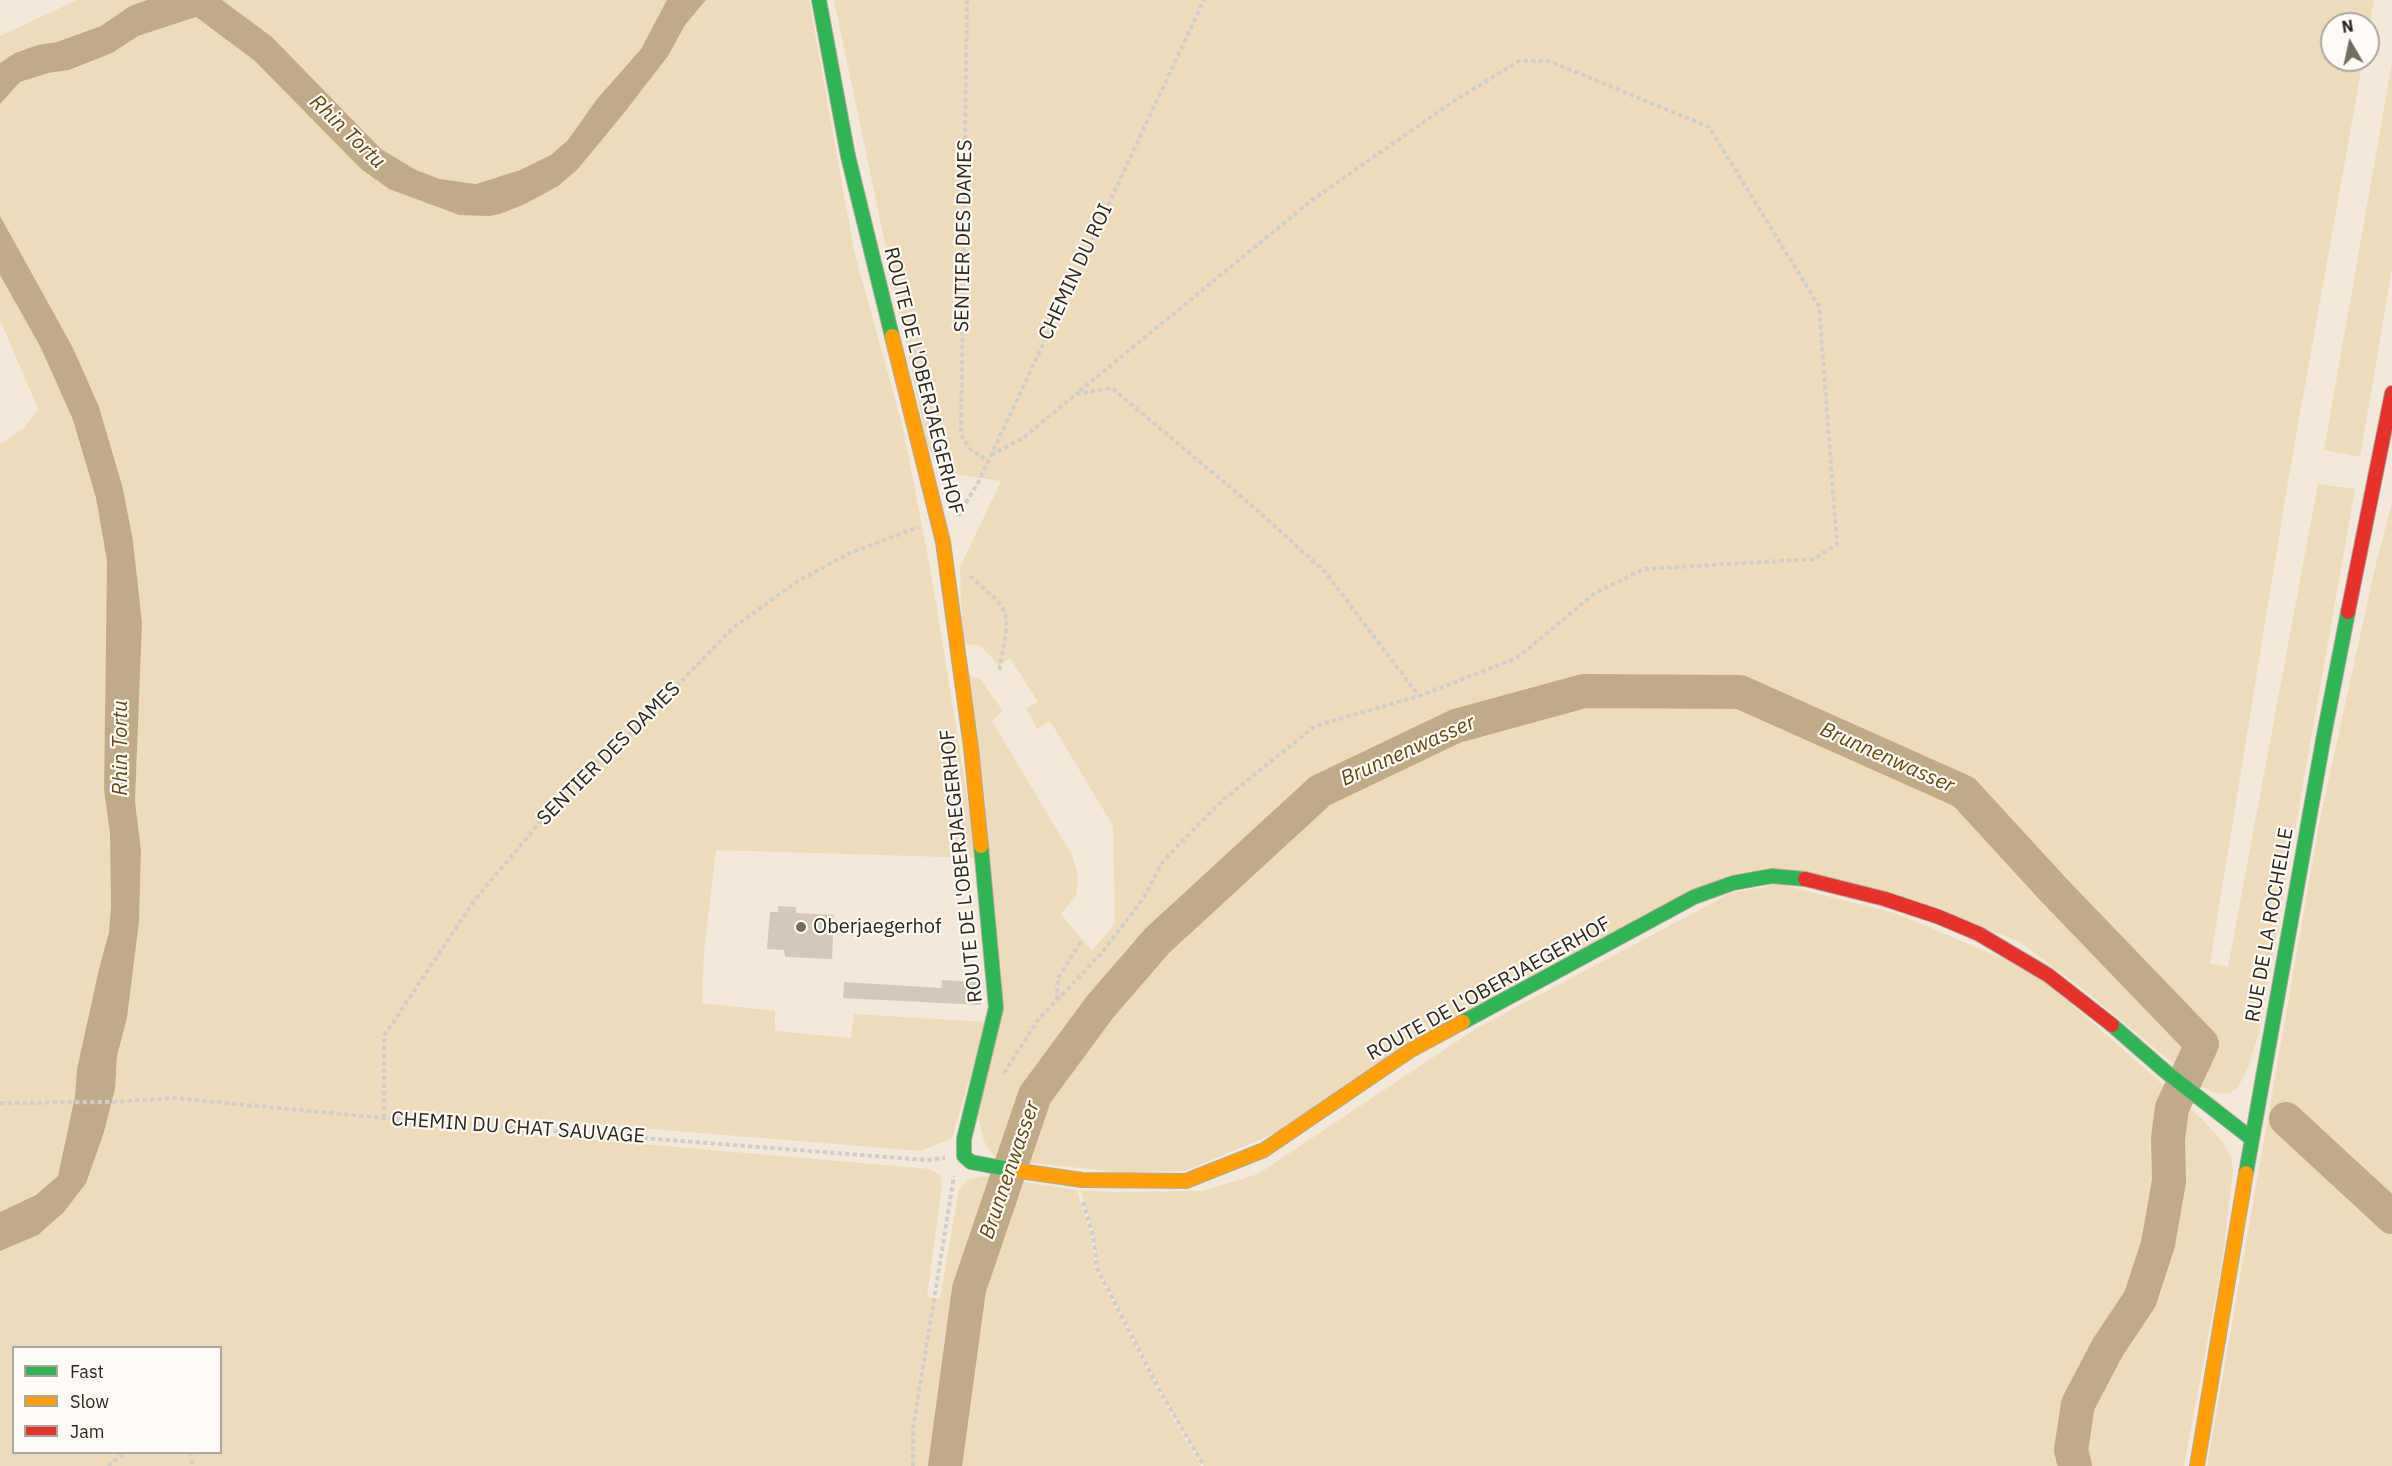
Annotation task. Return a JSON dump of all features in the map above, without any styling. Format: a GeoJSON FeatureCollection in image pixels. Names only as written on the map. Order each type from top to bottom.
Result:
{"type":"FeatureCollection","features":[{"type":"Feature","properties":{"kind":"street","name":"ROUTE DE L'OBERJAEGERHOF"},"geometry":{"type":"LineString","coordinates":[[819,0],[848,156],[943,542],[971,748],[996,995],[996,1008],[990,1035],[964,1138],[964,1156],[971,1162],[1071,1179],[1186,1181],[1264,1150],[1411,1050],[1694,897],[1733,883],[1772,876],[1794,877],[1826,883],[1886,899],[1939,917],[1979,934],[2048,975],[2090,1006],[2166,1072],[2252,1138]]}},
{"type":"Feature","properties":{"kind":"street","name":"RUE DE LA ROCHELLE"},"geometry":{"type":"LineString","coordinates":[[2197,1466],[2252,1138],[2324,735],[2392,393]]}},
{"type":"Feature","properties":{"kind":"path","name":"SENTIER DES DAMES"},"geometry":{"type":"LineString","coordinates":[[967,0],[961,434],[969,448],[987,461]]}},
{"type":"Feature","properties":{"kind":"path","name":"CHEMIN DU ROI"},"geometry":{"type":"LineString","coordinates":[[943,542],[979,481],[1204,0]]}},
{"type":"Feature","properties":{"kind":"path"},"geometry":{"type":"LineString","coordinates":[[990,455],[1023,438],[1312,200],[1451,103],[1519,61],[1549,61],[1709,127],[1819,306],[1837,544],[1814,559],[1644,569],[1595,593],[1517,658],[1419,696],[1316,726],[1224,799],[1162,861],[1143,899],[1100,955],[1038,1020],[1003,1076]]}},
{"type":"Feature","properties":{"kind":"path"},"geometry":{"type":"LineString","coordinates":[[1076,394],[1112,388],[1257,510],[1325,572],[1419,696]]}},
{"type":"Feature","properties":{"kind":"path","name":"SENTIER DES DAMES"},"geometry":{"type":"LineString","coordinates":[[384,1118],[384,1036],[474,901],[570,786],[633,731],[734,627],[798,581],[850,553],[937,521]]}},
{"type":"Feature","properties":{"kind":"path"},"geometry":{"type":"LineString","coordinates":[[964,569],[997,600],[1005,612],[1007,627],[999,672]]}},
{"type":"Feature","properties":{"kind":"path"},"geometry":{"type":"LineString","coordinates":[[1057,1001],[1058,978],[1082,940]]}},
{"type":"Feature","properties":{"kind":"path","name":"CHEMIN DU CHAT SAUVAGE"},"geometry":{"type":"LineString","coordinates":[[0,1102],[114,1102],[173,1098],[384,1118],[926,1160],[964,1156]]}},
{"type":"Feature","properties":{"kind":"path"},"geometry":{"type":"LineString","coordinates":[[914,1466],[913,1429],[955,1170],[964,1156]]}},
{"type":"Feature","properties":{"kind":"path"},"geometry":{"type":"LineString","coordinates":[[1071,1179],[1079,1188],[1093,1236],[1097,1268],[1161,1393],[1204,1466]]}},
{"type":"Feature","properties":{"kind":"path"},"geometry":{"type":"LineString","coordinates":[[108,1466],[123,1454]]}},
{"type":"Feature","properties":{"kind":"shaded area"},"geometry":{"type":"Polygon","coordinates":[[[77,0],[147,0],[130,6],[101,26],[57,42],[38,45],[15,53],[0,63],[0,36],[77,0]]]}},
{"type":"Feature","properties":{"kind":"shaded area"},"geometry":{"type":"Polygon","coordinates":[[[222,0],[667,0],[641,49],[597,99],[568,140],[551,155],[520,170],[476,184],[440,179],[416,170],[381,149],[272,37],[222,0]]]}},
{"type":"Feature","properties":{"kind":"shaded area"},"geometry":{"type":"Polygon","coordinates":[[[706,0],[809,0],[854,251],[903,428],[932,578],[977,858],[716,850],[704,951],[702,1003],[775,1011],[775,1031],[851,1038],[854,1014],[986,1022],[952,1138],[921,1151],[529,1119],[528,1134],[930,1169],[940,1175],[942,1184],[927,1297],[940,1299],[959,1189],[969,1179],[982,1176],[1077,1190],[1091,1237],[1095,1268],[1170,1413],[1201,1466],[0,1466],[0,1251],[38,1235],[64,1212],[104,1132],[115,1089],[117,1056],[127,1018],[139,922],[141,850],[135,802],[142,623],[133,541],[123,489],[21,256],[0,216],[0,104],[20,82],[48,73],[69,70],[112,53],[138,36],[196,17],[255,61],[361,169],[389,189],[459,215],[500,214],[558,186],[577,170],[668,56],[685,25],[706,0]]]}},
{"type":"Feature","properties":{"kind":"shaded area"},"geometry":{"type":"Polygon","coordinates":[[[834,0],[2374,0],[2372,12],[2320,12],[2320,72],[2361,72],[2288,481],[2210,963],[2228,967],[2318,484],[2355,489],[2260,1028],[2249,1066],[2238,1087],[2229,1094],[2215,1093],[2202,1087],[2089,994],[2020,942],[1920,903],[1729,875],[1285,1129],[1185,1171],[1126,1173],[1005,1160],[994,1156],[984,1141],[977,1111],[999,1025],[967,674],[980,679],[1003,711],[992,721],[1073,857],[1078,875],[1076,896],[1061,914],[1092,951],[1115,923],[1113,826],[1050,721],[1037,729],[1026,708],[1038,702],[1010,658],[999,666],[981,646],[962,643],[960,567],[1001,481],[961,475],[941,466],[928,448],[834,0]]]}},
{"type":"Feature","properties":{"kind":"shaded area"},"geometry":{"type":"Polygon","coordinates":[[[2392,63],[2392,269],[2360,457],[2324,450],[2392,63]]]}},
{"type":"Feature","properties":{"kind":"shaded area"},"geometry":{"type":"Polygon","coordinates":[[[0,275],[41,348],[73,420],[96,498],[107,562],[104,790],[110,833],[111,906],[109,932],[77,1069],[75,1096],[58,1176],[36,1195],[0,1212],[0,444],[24,428],[38,409],[0,320],[0,275]]]}},
{"type":"Feature","properties":{"kind":"shaded area"},"geometry":{"type":"Polygon","coordinates":[[[2392,503],[2392,1466],[2207,1466],[2321,814],[2375,568],[2392,503]]]}},
{"type":"Feature","properties":{"kind":"shaded area"},"geometry":{"type":"Polygon","coordinates":[[[1779,884],[1895,913],[2016,964],[2051,986],[2202,1119],[2222,1141],[2231,1157],[2233,1171],[2222,1263],[2184,1466],[1204,1466],[1172,1412],[1097,1267],[1094,1237],[1081,1190],[1203,1191],[1258,1174],[1477,1028],[1731,893],[1779,884]]]}},
{"type":"Feature","properties":{"kind":"water","name":"Rhin Tortu"},"geometry":{"type":"Polygon","coordinates":[[[147,0],[222,0],[272,37],[381,149],[416,170],[440,179],[476,184],[520,170],[551,155],[568,140],[597,99],[641,49],[667,0],[706,0],[685,25],[668,56],[577,170],[558,186],[525,204],[489,216],[459,215],[389,189],[361,169],[255,61],[196,17],[138,36],[112,53],[69,70],[48,73],[20,82],[0,104],[0,63],[15,53],[38,45],[57,42],[101,26],[130,6],[147,0]]]}},
{"type":"Feature","properties":{"kind":"water","name":"Rhin Tortu"},"geometry":{"type":"Polygon","coordinates":[[[0,216],[73,348],[99,407],[123,489],[133,541],[142,623],[135,802],[141,850],[139,922],[127,1018],[117,1056],[115,1089],[104,1132],[86,1183],[64,1212],[38,1235],[0,1251],[0,1212],[36,1195],[58,1176],[75,1096],[77,1069],[109,932],[111,906],[110,833],[104,790],[107,561],[96,498],[73,420],[41,348],[0,275],[0,216]]]}},
{"type":"Feature","properties":{"kind":"building","name":"Oberjaegerhof"},"geometry":{"type":"Polygon","coordinates":[[[778,906],[796,907],[796,913],[834,915],[832,959],[785,957],[784,950],[767,949],[770,912],[778,912],[778,906]]]}},
{"type":"Feature","properties":{"kind":"building"},"geometry":{"type":"Polygon","coordinates":[[[942,980],[980,982],[981,1005],[843,998],[844,982],[941,988],[942,980]]]}},
{"type":"Feature","properties":{"kind":"waterway","name":"Brunnenwasser"},"geometry":{"type":"LineString","coordinates":[[945,1466],[969,1289],[1035,1095],[1100,1007],[1157,941],[1320,791],[1456,726],[1584,691],[1740,692],[1964,792],[2051,887],[2202,1044],[2172,1108],[2168,1139],[2169,1181],[2158,1244],[2140,1299],[2108,1347],[2078,1404],[2071,1450],[2075,1466]]}},
{"type":"Feature","properties":{"kind":"waterway","name":"Brunnenwasser"},"geometry":{"type":"LineString","coordinates":[[2286,1119],[2392,1217]]}},
{"type":"Feature","properties":{"kind":"traffic: fast"},"geometry":{"type":"LineString","coordinates":[[819,0],[848,156],[892,336]]}},
{"type":"Feature","properties":{"kind":"traffic: fast"},"geometry":{"type":"LineString","coordinates":[[2246,1173],[2348,612]]}},
{"type":"Feature","properties":{"kind":"traffic: fast"},"geometry":{"type":"LineString","coordinates":[[981,846],[996,1008],[964,1139],[964,1156],[971,1162],[1013,1170]]}},
{"type":"Feature","properties":{"kind":"traffic: fast"},"geometry":{"type":"LineString","coordinates":[[1463,1022],[1694,897],[1733,883],[1772,876],[1805,879]]}},
{"type":"Feature","properties":{"kind":"traffic: fast"},"geometry":{"type":"LineString","coordinates":[[2112,1025],[2166,1072],[2252,1139]]}},
{"type":"Feature","properties":{"kind":"traffic: slow"},"geometry":{"type":"LineString","coordinates":[[892,336],[943,542],[971,748],[981,846]]}},
{"type":"Feature","properties":{"kind":"traffic: slow"},"geometry":{"type":"LineString","coordinates":[[1013,1170],[1082,1180],[1186,1181],[1264,1150],[1411,1050],[1463,1022]]}},
{"type":"Feature","properties":{"kind":"traffic: slow"},"geometry":{"type":"LineString","coordinates":[[2197,1466],[2246,1173]]}},
{"type":"Feature","properties":{"kind":"traffic: jam"},"geometry":{"type":"LineString","coordinates":[[2348,612],[2392,393]]}},
{"type":"Feature","properties":{"kind":"traffic: jam"},"geometry":{"type":"LineString","coordinates":[[1805,879],[1885,899],[1939,917],[1979,934],[2048,975],[2112,1025]]}},
{"type":"Feature","properties":{"kind":"place","name":"Oberjaegerhof"},"geometry":{"type":"Point","coordinates":[801,927]}}]}
